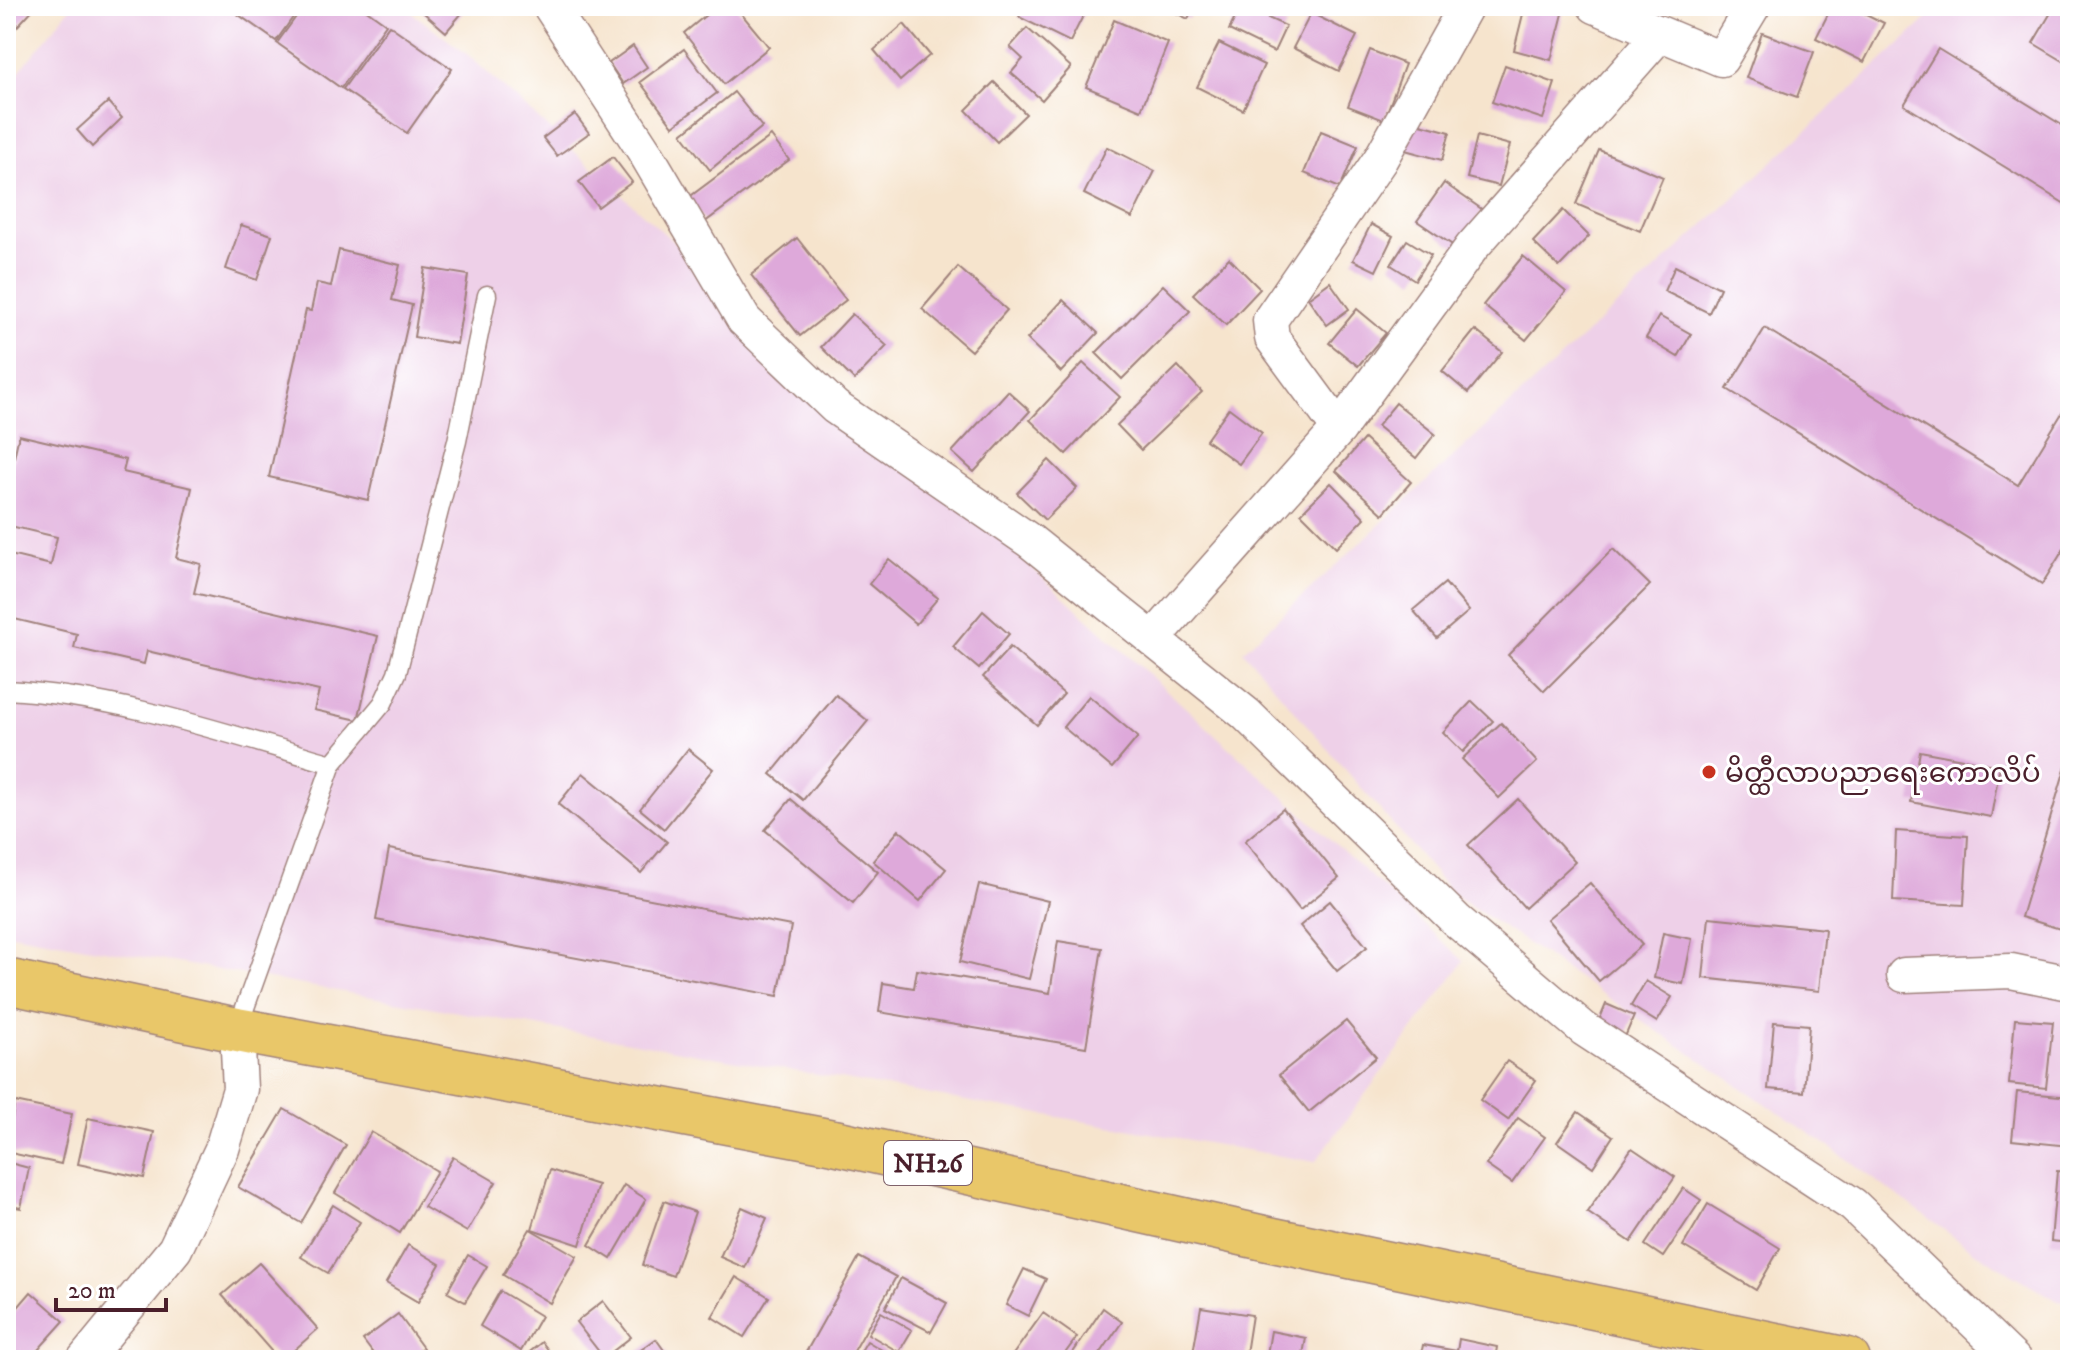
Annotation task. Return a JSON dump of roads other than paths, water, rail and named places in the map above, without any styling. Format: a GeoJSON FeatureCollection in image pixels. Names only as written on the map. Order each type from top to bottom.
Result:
{"type":"FeatureCollection","features":[{"type":"Feature","properties":{"kind":"highway","name":"NH26"},"geometry":{"type":"LineString","coordinates":[[6,981],[237,1030],[834,1142],[1273,1240],[1848,1360]]}},
{"type":"Feature","properties":{"kind":"street"},"geometry":{"type":"LineString","coordinates":[[550,6],[645,152],[744,320],[835,407],[1030,541],[1246,714],[1456,920],[1584,1029],[1853,1205],[2014,1360]]}},
{"type":"Feature","properties":{"kind":"street"},"geometry":{"type":"LineString","coordinates":[[1339,429],[1272,338],[1270,320],[1380,160],[1466,6]]}},
{"type":"Feature","properties":{"kind":"street"},"geometry":{"type":"LineString","coordinates":[[1595,6],[1721,59],[1753,6]]}},
{"type":"Feature","properties":{"kind":"street"},"geometry":{"type":"LineString","coordinates":[[1153,639],[1339,429],[1472,247],[1659,35]]}},
{"type":"Feature","properties":{"kind":"street"},"geometry":{"type":"LineString","coordinates":[[1904,975],[2011,971],[2070,983]]}},
{"type":"Feature","properties":{"kind":"street"},"geometry":{"type":"LineString","coordinates":[[84,1360],[175,1249],[222,1149],[240,1089],[237,1030]]}},
{"type":"Feature","properties":{"kind":"lane"},"geometry":{"type":"LineString","coordinates":[[237,1030],[332,764],[383,703],[397,673],[457,441],[487,295]]}},
{"type":"Feature","properties":{"kind":"lane"},"geometry":{"type":"LineString","coordinates":[[6,690],[64,693],[178,719],[332,764]]}},
{"type":"Feature","properties":{"kind":"place","name":"မိတ္ထီလာပညာရေးကောလိပ်"},"geometry":{"type":"Point","coordinates":[1709,772]}}]}
